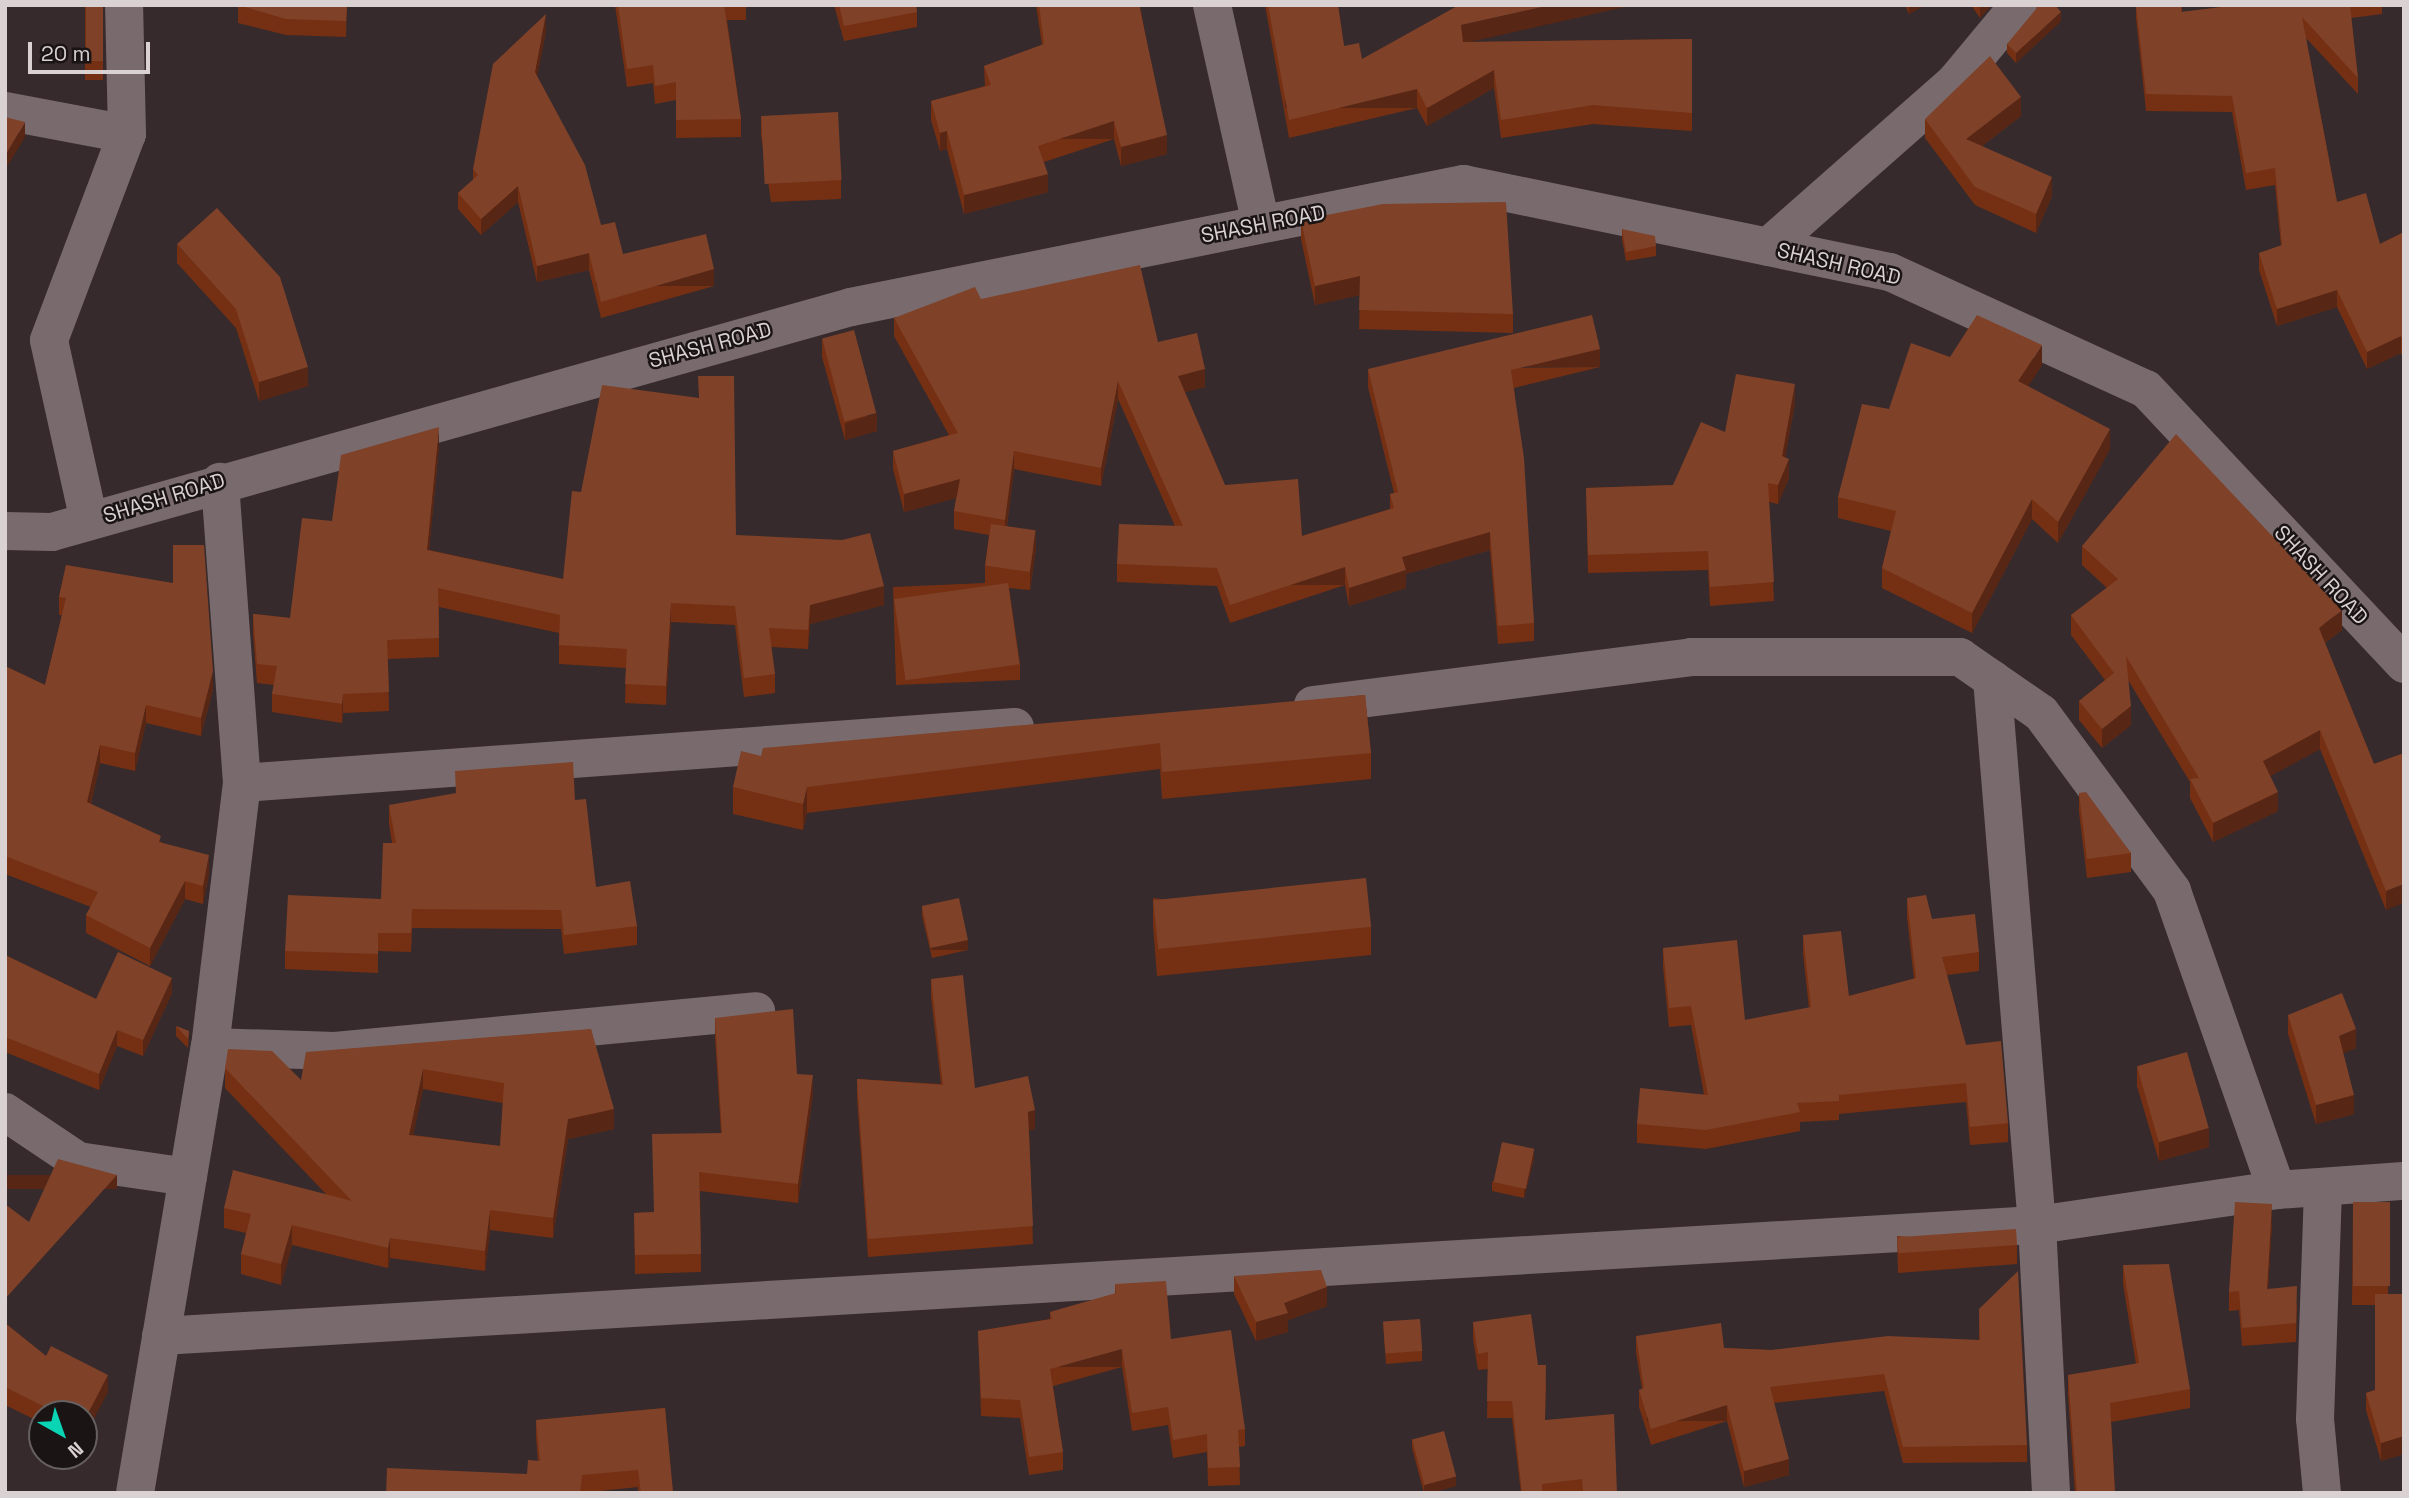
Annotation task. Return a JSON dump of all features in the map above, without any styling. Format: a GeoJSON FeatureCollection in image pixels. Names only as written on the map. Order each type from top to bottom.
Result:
{"type":"FeatureCollection","features":[{"type":"Feature","properties":{"kind":"street"},"geometry":{"type":"LineString","coordinates":[[89,521],[49,340],[127,134],[124,5]]}},
{"type":"Feature","properties":{"kind":"street"},"geometry":{"type":"LineString","coordinates":[[1212,5],[1261,224]]}},
{"type":"Feature","properties":{"kind":"street"},"geometry":{"type":"LineString","coordinates":[[1768,247],[1956,81],[2019,5]]}},
{"type":"Feature","properties":{"kind":"street"},"geometry":{"type":"LineString","coordinates":[[5,111],[127,134]]}},
{"type":"Feature","properties":{"kind":"street","name":"SHASH ROAD"},"geometry":{"type":"LineString","coordinates":[[5,531],[52,532],[220,482],[851,307],[1464,184],[1890,272],[2146,390],[2404,664]]}},
{"type":"Feature","properties":{"kind":"street"},"geometry":{"type":"LineString","coordinates":[[135,1493],[210,1047],[242,783],[220,482]]}},
{"type":"Feature","properties":{"kind":"street"},"geometry":{"type":"LineString","coordinates":[[1282,708],[1690,657],[1960,657],[2040,713],[2172,891],[2277,1190]]}},
{"type":"Feature","properties":{"kind":"street"},"geometry":{"type":"LineString","coordinates":[[1992,679],[2037,1225],[2050,1493]]}},
{"type":"Feature","properties":{"kind":"street"},"geometry":{"type":"LineString","coordinates":[[242,783],[1046,724]]}},
{"type":"Feature","properties":{"kind":"street"},"geometry":{"type":"LineString","coordinates":[[210,1047],[335,1051],[756,1011]]}},
{"type":"Feature","properties":{"kind":"street"},"geometry":{"type":"LineString","coordinates":[[5,1112],[78,1161],[188,1177]]}},
{"type":"Feature","properties":{"kind":"street"},"geometry":{"type":"LineString","coordinates":[[161,1336],[2037,1225],[2277,1190],[2404,1181]]}},
{"type":"Feature","properties":{"kind":"street"},"geometry":{"type":"LineString","coordinates":[[2322,1493],[2315,1419],[2323,1187]]}},
{"type":"Feature","properties":{"kind":"building"},"geometry":{"type":"Polygon","coordinates":[[[86,5],[103,5],[103,61],[86,61],[86,5]]]}},
{"type":"Feature","properties":{"kind":"building"},"geometry":{"type":"Polygon","coordinates":[[[238,5],[347,5],[346,21],[286,19],[238,5]]]}},
{"type":"Feature","properties":{"kind":"building"},"geometry":{"type":"Polygon","coordinates":[[[618,5],[724,5],[741,119],[676,120],[676,82],[655,86],[653,65],[627,69],[618,5]]]}},
{"type":"Feature","properties":{"kind":"building"},"geometry":{"type":"Polygon","coordinates":[[[839,5],[916,5],[917,12],[844,26],[839,5]]]}},
{"type":"Feature","properties":{"kind":"building"},"geometry":{"type":"Polygon","coordinates":[[[1039,5],[1139,5],[1167,135],[1121,147],[1114,121],[1038,146],[1048,174],[964,195],[947,131],[940,133],[931,101],[991,85],[984,66],[1044,44],[1039,5]]]}},
{"type":"Feature","properties":{"kind":"building"},"geometry":{"type":"Polygon","coordinates":[[[1268,5],[1338,5],[1344,46],[1359,43],[1362,59],[1459,5],[1551,5],[1461,25],[1463,42],[1692,39],[1692,113],[1593,105],[1501,120],[1494,70],[1427,108],[1417,89],[1289,120],[1268,5]]]}},
{"type":"Feature","properties":{"kind":"building"},"geometry":{"type":"Polygon","coordinates":[[[2037,5],[2055,5],[2061,12],[2016,53],[2007,44],[2037,5]]]}},
{"type":"Feature","properties":{"kind":"building"},"geometry":{"type":"Polygon","coordinates":[[[2136,5],[2181,5],[2181,12],[2238,5],[2350,5],[2358,78],[2302,17],[2337,202],[2366,193],[2380,244],[2404,232],[2404,344],[2401,336],[2367,352],[2337,290],[2277,309],[2259,253],[2282,245],[2275,168],[2246,173],[2232,96],[2146,94],[2136,5]]]}},
{"type":"Feature","properties":{"kind":"building"},"geometry":{"type":"Polygon","coordinates":[[[546,14],[535,72],[585,165],[601,225],[615,222],[623,254],[706,234],[714,269],[601,302],[589,253],[537,266],[518,186],[481,219],[458,193],[478,175],[473,169],[493,64],[546,14]]]}},
{"type":"Feature","properties":{"kind":"building"},"geometry":{"type":"Polygon","coordinates":[[[1990,56],[2021,97],[1966,139],[2052,177],[2036,214],[1975,187],[1925,119],[1990,56]]]}},
{"type":"Feature","properties":{"kind":"building"},"geometry":{"type":"Polygon","coordinates":[[[838,112],[842,180],[765,184],[761,116],[838,112]]]}},
{"type":"Feature","properties":{"kind":"building"},"geometry":{"type":"Polygon","coordinates":[[[5,117],[25,122],[5,156],[5,117]]]}},
{"type":"Feature","properties":{"kind":"building"},"geometry":{"type":"Polygon","coordinates":[[[1506,202],[1513,314],[1359,310],[1360,276],[1315,286],[1301,220],[1383,204],[1506,202]]]}},
{"type":"Feature","properties":{"kind":"building"},"geometry":{"type":"Polygon","coordinates":[[[217,208],[280,277],[308,367],[259,382],[236,309],[177,244],[217,208]]]}},
{"type":"Feature","properties":{"kind":"building"},"geometry":{"type":"Polygon","coordinates":[[[1622,229],[1655,236],[1656,246],[1626,252],[1622,229]]]}},
{"type":"Feature","properties":{"kind":"building"},"geometry":{"type":"Polygon","coordinates":[[[1140,265],[1158,342],[1197,333],[1205,369],[1178,376],[1225,485],[1298,479],[1302,536],[1394,508],[1390,494],[1398,492],[1368,369],[1592,315],[1600,349],[1511,370],[1524,458],[1534,623],[1498,626],[1490,532],[1402,557],[1406,570],[1349,588],[1345,567],[1230,605],[1217,568],[1117,564],[1119,524],[1183,526],[1118,381],[1101,468],[1014,451],[1005,520],[954,511],[960,479],[904,494],[893,451],[958,433],[894,318],[975,287],[981,299],[1140,265]]]}},
{"type":"Feature","properties":{"kind":"building"},"geometry":{"type":"Polygon","coordinates":[[[1977,315],[2042,345],[2018,381],[2110,429],[2058,522],[2032,499],[1972,613],[1882,568],[1896,511],[1838,497],[1862,404],[1889,409],[1911,343],[1950,357],[1977,315]]]}},
{"type":"Feature","properties":{"kind":"building"},"geometry":{"type":"Polygon","coordinates":[[[854,330],[876,413],[844,422],[822,339],[854,330]]]}},
{"type":"Feature","properties":{"kind":"building"},"geometry":{"type":"Polygon","coordinates":[[[1736,374],[1795,384],[1782,456],[1789,459],[1778,485],[1768,483],[1774,582],[1710,587],[1708,551],[1588,555],[1586,488],[1673,485],[1701,422],[1725,432],[1736,374]]]}},
{"type":"Feature","properties":{"kind":"building"},"geometry":{"type":"Polygon","coordinates":[[[698,376],[734,376],[736,535],[842,540],[870,533],[884,586],[810,605],[808,630],[769,628],[775,674],[744,678],[735,606],[671,603],[666,686],[625,684],[627,649],[559,645],[560,615],[438,588],[439,638],[387,640],[389,692],[343,694],[342,704],[272,694],[277,666],[257,664],[253,614],[290,618],[302,518],[332,521],[341,455],[439,427],[427,550],[563,579],[572,491],[581,492],[602,385],[699,398],[698,376]]]}},
{"type":"Feature","properties":{"kind":"building"},"geometry":{"type":"Polygon","coordinates":[[[2176,434],[2342,610],[2319,628],[2374,764],[2404,753],[2404,884],[2386,891],[2320,730],[2263,761],[2278,792],[2213,823],[2190,779],[2199,778],[2126,656],[2131,706],[2102,729],[2079,701],[2114,673],[2071,615],[2118,579],[2082,546],[2176,434]]]}},
{"type":"Feature","properties":{"kind":"building"},"geometry":{"type":"Polygon","coordinates":[[[991,524],[1036,530],[1030,572],[985,566],[991,524]]]}},
{"type":"Feature","properties":{"kind":"building"},"geometry":{"type":"Polygon","coordinates":[[[173,545],[204,545],[213,671],[201,718],[146,705],[135,753],[100,745],[87,802],[161,836],[159,842],[209,855],[203,886],[185,881],[150,948],[86,915],[98,892],[5,856],[5,666],[45,685],[66,598],[59,597],[66,565],[173,583],[173,545]]]}},
{"type":"Feature","properties":{"kind":"building"},"geometry":{"type":"Polygon","coordinates":[[[1008,583],[1019,664],[906,680],[894,599],[1008,583]]]}},
{"type":"Feature","properties":{"kind":"building"},"geometry":{"type":"Polygon","coordinates":[[[1365,695],[1371,753],[1162,772],[1160,743],[807,787],[803,804],[733,787],[741,751],[761,756],[763,748],[1365,695]]]}},
{"type":"Feature","properties":{"kind":"building"},"geometry":{"type":"Polygon","coordinates":[[[573,762],[575,800],[586,799],[596,887],[630,881],[637,926],[564,935],[561,910],[412,909],[411,933],[378,933],[378,954],[285,951],[288,895],[381,899],[383,843],[396,843],[389,805],[456,793],[455,771],[573,762]]]}},
{"type":"Feature","properties":{"kind":"building"},"geometry":{"type":"Polygon","coordinates":[[[2086,792],[2131,853],[2087,859],[2079,793],[2086,792]]]}},
{"type":"Feature","properties":{"kind":"building"},"geometry":{"type":"Polygon","coordinates":[[[1366,878],[1371,927],[1158,949],[1153,900],[1366,878]]]}},
{"type":"Feature","properties":{"kind":"building"},"geometry":{"type":"Polygon","coordinates":[[[1926,895],[1932,919],[1975,914],[1979,952],[1942,957],[1966,1045],[2001,1041],[2008,1123],[1970,1127],[1966,1083],[1839,1095],[1839,1101],[1797,1103],[1800,1112],[1706,1130],[1637,1124],[1640,1088],[1708,1095],[1691,1006],[1669,1008],[1663,948],[1737,940],[1745,1020],[1811,1007],[1803,935],[1841,931],[1849,996],[1916,978],[1907,898],[1926,895]]]}},
{"type":"Feature","properties":{"kind":"building"},"geometry":{"type":"Polygon","coordinates":[[[959,898],[968,940],[931,948],[922,906],[959,898]]]}},
{"type":"Feature","properties":{"kind":"building"},"geometry":{"type":"Polygon","coordinates":[[[118,952],[172,978],[143,1040],[117,1030],[99,1074],[5,1037],[5,955],[96,999],[118,952]]]}},
{"type":"Feature","properties":{"kind":"building"},"geometry":{"type":"Polygon","coordinates":[[[963,975],[975,1088],[1028,1076],[1035,1110],[1028,1112],[1033,1226],[868,1239],[857,1079],[943,1085],[931,979],[963,975]]]}},
{"type":"Feature","properties":{"kind":"building"},"geometry":{"type":"Polygon","coordinates":[[[2342,993],[2356,1029],[2339,1036],[2354,1095],[2316,1105],[2288,1015],[2342,993]]]}},
{"type":"Feature","properties":{"kind":"building"},"geometry":{"type":"Polygon","coordinates":[[[793,1009],[797,1074],[813,1075],[798,1184],[699,1172],[701,1254],[635,1255],[634,1213],[654,1212],[652,1134],[722,1133],[715,1018],[793,1009]]]}},
{"type":"Feature","properties":{"kind":"building"},"geometry":{"type":"Polygon","coordinates":[[[176,1026],[189,1031],[188,1039],[176,1026]]]}},
{"type":"Feature","properties":{"kind":"building"},"geometry":{"type":"Polygon","coordinates":[[[591,1029],[614,1109],[568,1119],[553,1218],[490,1210],[485,1251],[390,1238],[388,1248],[292,1225],[281,1264],[241,1254],[251,1214],[224,1208],[233,1170],[352,1201],[225,1068],[228,1049],[272,1051],[301,1080],[306,1052],[591,1029]],[[423,1069],[409,1135],[500,1146],[504,1083],[423,1069]]]}},
{"type":"Feature","properties":{"kind":"building"},"geometry":{"type":"Polygon","coordinates":[[[2187,1052],[2209,1128],[2159,1142],[2137,1066],[2187,1052]]]}},
{"type":"Feature","properties":{"kind":"building"},"geometry":{"type":"Polygon","coordinates":[[[1502,1142],[1534,1149],[1526,1189],[1493,1182],[1502,1142]]]}},
{"type":"Feature","properties":{"kind":"building"},"geometry":{"type":"Polygon","coordinates":[[[58,1159],[117,1175],[5,1299],[5,1204],[29,1222],[58,1159]]]}},
{"type":"Feature","properties":{"kind":"building"},"geometry":{"type":"Polygon","coordinates":[[[2235,1202],[2272,1204],[2267,1289],[2297,1286],[2296,1323],[2242,1328],[2239,1291],[2229,1292],[2235,1202]]]}},
{"type":"Feature","properties":{"kind":"building"},"geometry":{"type":"Polygon","coordinates":[[[2353,1202],[2390,1202],[2390,1286],[2353,1286],[2353,1202]]]}},
{"type":"Feature","properties":{"kind":"building"},"geometry":{"type":"Polygon","coordinates":[[[2016,1229],[2017,1245],[1898,1253],[1897,1237],[2016,1229]]]}},
{"type":"Feature","properties":{"kind":"building"},"geometry":{"type":"Polygon","coordinates":[[[2169,1264],[2190,1389],[2110,1403],[2115,1493],[2077,1493],[2068,1375],[2139,1363],[2123,1265],[2169,1264]]]}},
{"type":"Feature","properties":{"kind":"building"},"geometry":{"type":"Polygon","coordinates":[[[1321,1270],[1327,1287],[1284,1303],[1288,1313],[1256,1322],[1234,1276],[1321,1270]]]}},
{"type":"Feature","properties":{"kind":"building"},"geometry":{"type":"Polygon","coordinates":[[[2018,1271],[2027,1445],[1903,1447],[1884,1374],[1770,1387],[1789,1459],[1744,1471],[1727,1405],[1651,1429],[1639,1390],[1644,1388],[1636,1336],[1721,1323],[1724,1348],[1771,1350],[1888,1336],[1980,1340],[1979,1309],[2018,1271]]]}},
{"type":"Feature","properties":{"kind":"building"},"geometry":{"type":"Polygon","coordinates":[[[1166,1281],[1171,1339],[1231,1330],[1245,1429],[1238,1430],[1240,1467],[1208,1468],[1207,1434],[1173,1440],[1168,1407],[1132,1413],[1122,1349],[1050,1369],[1063,1452],[1029,1457],[1020,1400],[981,1398],[978,1331],[1052,1319],[1050,1312],[1116,1293],[1115,1284],[1166,1281]]]}},
{"type":"Feature","properties":{"kind":"building"},"geometry":{"type":"Polygon","coordinates":[[[2375,1294],[2404,1294],[2404,1436],[2381,1443],[2366,1393],[2375,1390],[2375,1294]]]}},
{"type":"Feature","properties":{"kind":"building"},"geometry":{"type":"Polygon","coordinates":[[[1531,1314],[1538,1365],[1546,1365],[1545,1420],[1614,1414],[1617,1493],[1583,1493],[1582,1479],[1542,1484],[1542,1493],[1522,1493],[1512,1401],[1487,1401],[1488,1352],[1478,1354],[1473,1322],[1531,1314]]]}},
{"type":"Feature","properties":{"kind":"building"},"geometry":{"type":"Polygon","coordinates":[[[1420,1319],[1422,1351],[1385,1354],[1383,1322],[1420,1319]]]}},
{"type":"Feature","properties":{"kind":"building"},"geometry":{"type":"Polygon","coordinates":[[[5,1323],[46,1356],[51,1346],[108,1375],[95,1400],[31,1400],[5,1387],[5,1323]]]}},
{"type":"Feature","properties":{"kind":"building"},"geometry":{"type":"Polygon","coordinates":[[[665,1408],[673,1493],[641,1493],[638,1470],[582,1475],[580,1493],[386,1493],[387,1468],[527,1474],[528,1460],[540,1461],[536,1420],[665,1408]]]}},
{"type":"Feature","properties":{"kind":"building"},"geometry":{"type":"Polygon","coordinates":[[[1444,1431],[1456,1476],[1424,1485],[1412,1440],[1444,1431]]]}}]}
